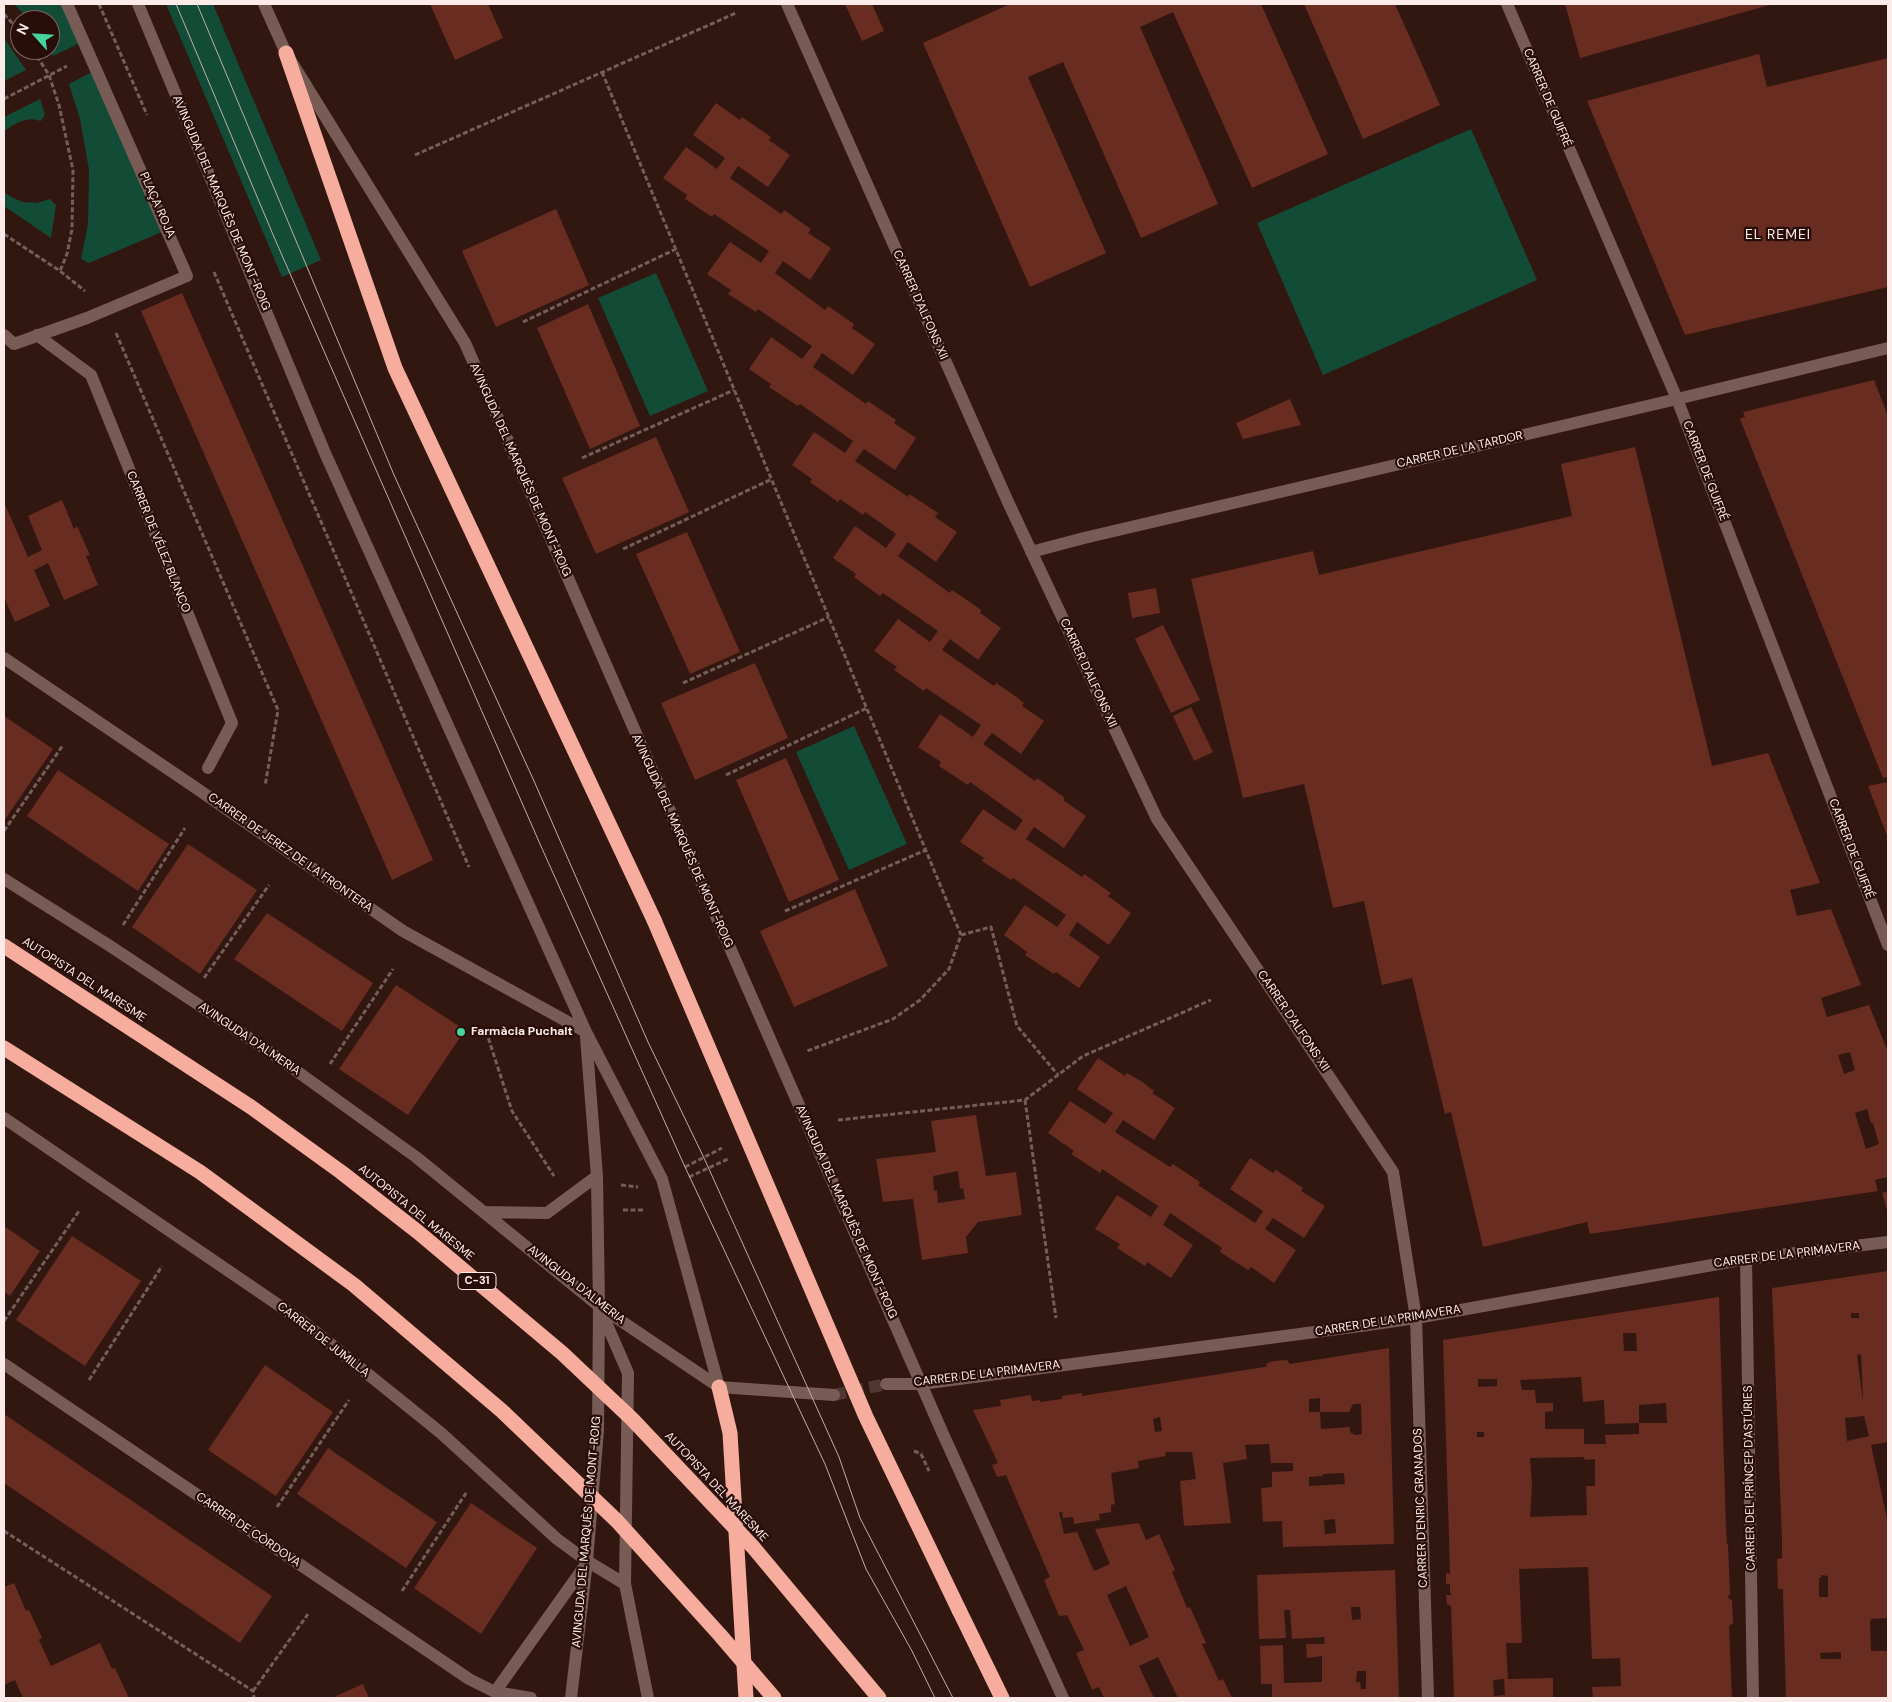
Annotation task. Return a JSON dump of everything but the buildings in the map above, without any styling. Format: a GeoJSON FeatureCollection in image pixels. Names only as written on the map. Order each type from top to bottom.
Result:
{"type":"FeatureCollection","features":[{"type":"Feature","properties":{"kind":"highway"},"geometry":{"type":"LineString","coordinates":[[286,53],[395,368],[654,920],[866,1417],[1002,1698]]}},
{"type":"Feature","properties":{"kind":"highway","name":"AUTOPISTA DEL MARESME"},"geometry":{"type":"LineString","coordinates":[[4,946],[266,1118],[418,1232],[562,1353],[632,1419],[752,1546],[879,1698]]}},
{"type":"Feature","properties":{"kind":"highway"},"geometry":{"type":"LineString","coordinates":[[4,1048],[200,1172],[354,1285],[502,1411],[617,1521],[774,1698]]}},
{"type":"Feature","properties":{"kind":"highway"},"geometry":{"type":"LineString","coordinates":[[719,1387],[730,1433],[746,1698]]}},
{"type":"Feature","properties":{"kind":"street","name":"PLAÇA ROJA"},"geometry":{"type":"LineString","coordinates":[[4,335],[14,344],[107,310],[188,276],[67,4]]}},
{"type":"Feature","properties":{"kind":"street","name":"AVINGUDA DEL MARQUÈS DE MONT-ROIG"},"geometry":{"type":"LineString","coordinates":[[138,4],[325,453],[586,1032],[662,1179],[719,1387]]}},
{"type":"Feature","properties":{"kind":"street","name":"AVINGUDA DEL MARQUÈS DE MONT-ROIG"},"geometry":{"type":"LineString","coordinates":[[264,4],[286,53],[465,344],[921,1384],[1063,1698]]}},
{"type":"Feature","properties":{"kind":"street","name":"CARRER D'ALFONS XII"},"geometry":{"type":"LineString","coordinates":[[786,4],[1004,493],[1157,818],[1393,1172],[1416,1318]]}},
{"type":"Feature","properties":{"kind":"street","name":"CARRER DE GUIFRÉ"},"geometry":{"type":"LineString","coordinates":[[1507,4],[1677,399],[1888,945]]}},
{"type":"Feature","properties":{"kind":"street","name":"CARRER DE VÉLEZ BLANCO"},"geometry":{"type":"LineString","coordinates":[[38,334],[91,375],[232,723],[208,768]]}},
{"type":"Feature","properties":{"kind":"street","name":"CARRER DE LA TARDOR"},"geometry":{"type":"LineString","coordinates":[[1031,552],[1888,348]]}},
{"type":"Feature","properties":{"kind":"street","name":"CARRER DE JEREZ DE LA FRONTERA"},"geometry":{"type":"LineString","coordinates":[[4,658],[402,931],[586,1032]]}},
{"type":"Feature","properties":{"kind":"street","name":"AVINGUDA D'ALMERIA"},"geometry":{"type":"LineString","coordinates":[[4,879],[110,946],[273,1054],[416,1157],[599,1306],[719,1387]]}},
{"type":"Feature","properties":{"kind":"street","name":"AVINGUDA DEL MARQUÈS DE MONT-ROIG"},"geometry":{"type":"LineString","coordinates":[[571,1698],[598,1430],[597,1176],[586,1032]]}},
{"type":"Feature","properties":{"kind":"street","name":"CARRER DE JUMILLA"},"geometry":{"type":"LineString","coordinates":[[4,1118],[302,1321],[441,1433],[586,1563],[625,1584]]}},
{"type":"Feature","properties":{"kind":"street"},"geometry":{"type":"LineString","coordinates":[[485,1212],[547,1213],[597,1176]]}},
{"type":"Feature","properties":{"kind":"street","name":"CARRER DE LA PRIMAVERA"},"geometry":{"type":"LineString","coordinates":[[886,1384],[921,1384],[1416,1318],[1746,1259],[1888,1242]]}},
{"type":"Feature","properties":{"kind":"street","name":"CARRER DEL PRÍNCEP D'ASTÚRIES"},"geometry":{"type":"LineString","coordinates":[[1746,1259],[1753,1698]]}},
{"type":"Feature","properties":{"kind":"street","name":"AVINGUDA DEL MARQUÈS DE MONT-ROIG"},"geometry":{"type":"LineString","coordinates":[[599,1306],[628,1373],[625,1584],[648,1698]]}},
{"type":"Feature","properties":{"kind":"street","name":"CARRER D'ENRIC GRANADOS"},"geometry":{"type":"LineString","coordinates":[[1416,1318],[1428,1698]]}},
{"type":"Feature","properties":{"kind":"street","name":"CARRER DE CÒRDOVA"},"geometry":{"type":"LineString","coordinates":[[4,1364],[469,1679],[495,1692],[531,1698]]}},
{"type":"Feature","properties":{"kind":"street"},"geometry":{"type":"LineString","coordinates":[[719,1387],[834,1395]]}},
{"type":"Feature","properties":{"kind":"street"},"geometry":{"type":"LineString","coordinates":[[495,1692],[586,1563]]}},
{"type":"Feature","properties":{"kind":"path"},"geometry":{"type":"LineString","coordinates":[[99,4],[150,123]]}},
{"type":"Feature","properties":{"kind":"path"},"geometry":{"type":"LineString","coordinates":[[415,154],[736,14]]}},
{"type":"Feature","properties":{"kind":"path"},"geometry":{"type":"LineString","coordinates":[[4,99],[90,54]]}},
{"type":"Feature","properties":{"kind":"path"},"geometry":{"type":"LineString","coordinates":[[39,60],[49,75],[59,105],[72,170],[72,229],[67,254],[60,271]]}},
{"type":"Feature","properties":{"kind":"path"},"geometry":{"type":"LineString","coordinates":[[602,72],[961,935],[949,969],[920,1000],[893,1019],[807,1051]]}},
{"type":"Feature","properties":{"kind":"path"},"geometry":{"type":"LineString","coordinates":[[4,234],[60,271],[107,310],[278,710],[265,786]]}},
{"type":"Feature","properties":{"kind":"path"},"geometry":{"type":"LineString","coordinates":[[523,322],[676,249]]}},
{"type":"Feature","properties":{"kind":"path"},"geometry":{"type":"LineString","coordinates":[[213,270],[469,867]]}},
{"type":"Feature","properties":{"kind":"path"},"geometry":{"type":"LineString","coordinates":[[582,458],[735,390]]}},
{"type":"Feature","properties":{"kind":"path"},"geometry":{"type":"LineString","coordinates":[[623,549],[772,479]]}},
{"type":"Feature","properties":{"kind":"path"},"geometry":{"type":"LineString","coordinates":[[683,683],[829,617]]}},
{"type":"Feature","properties":{"kind":"path"},"geometry":{"type":"LineString","coordinates":[[726,775],[867,708]]}},
{"type":"Feature","properties":{"kind":"path"},"geometry":{"type":"LineString","coordinates":[[4,831],[63,745]]}},
{"type":"Feature","properties":{"kind":"path"},"geometry":{"type":"LineString","coordinates":[[122,927],[184,828]]}},
{"type":"Feature","properties":{"kind":"path"},"geometry":{"type":"LineString","coordinates":[[785,911],[926,850]]}},
{"type":"Feature","properties":{"kind":"path"},"geometry":{"type":"LineString","coordinates":[[202,980],[269,885]]}},
{"type":"Feature","properties":{"kind":"path"},"geometry":{"type":"LineString","coordinates":[[961,935],[991,927],[1017,1026],[1058,1075]]}},
{"type":"Feature","properties":{"kind":"path"},"geometry":{"type":"LineString","coordinates":[[328,1067],[393,969]]}},
{"type":"Feature","properties":{"kind":"path"},"geometry":{"type":"LineString","coordinates":[[838,1120],[1025,1100],[1083,1056],[1211,1000]]}},
{"type":"Feature","properties":{"kind":"path"},"geometry":{"type":"LineString","coordinates":[[486,1031],[512,1111],[558,1181]]}},
{"type":"Feature","properties":{"kind":"path"},"geometry":{"type":"LineString","coordinates":[[1025,1100],[1056,1318]]}},
{"type":"Feature","properties":{"kind":"path"},"geometry":{"type":"LineString","coordinates":[[679,1170],[718,1151]]}},
{"type":"Feature","properties":{"kind":"path"},"geometry":{"type":"LineString","coordinates":[[687,1182],[689,1176],[728,1158]]}},
{"type":"Feature","properties":{"kind":"path"},"geometry":{"type":"LineString","coordinates":[[621,1185],[643,1187]]}},
{"type":"Feature","properties":{"kind":"path"},"geometry":{"type":"LineString","coordinates":[[623,1210],[650,1209]]}},
{"type":"Feature","properties":{"kind":"path"},"geometry":{"type":"LineString","coordinates":[[4,1321],[78,1211]]}},
{"type":"Feature","properties":{"kind":"path"},"geometry":{"type":"LineString","coordinates":[[89,1380],[162,1266]]}},
{"type":"Feature","properties":{"kind":"path"},"geometry":{"type":"LineString","coordinates":[[278,1507],[349,1400]]}},
{"type":"Feature","properties":{"kind":"path"},"geometry":{"type":"LineString","coordinates":[[402,1591],[466,1493]]}},
{"type":"Feature","properties":{"kind":"path"},"geometry":{"type":"LineString","coordinates":[[4,1531],[252,1691],[254,1698]]}},
{"type":"Feature","properties":{"kind":"path"},"geometry":{"type":"LineString","coordinates":[[252,1691],[308,1614]]}},
{"type":"Feature","properties":{"kind":"green space"},"geometry":{"type":"Polygon","coordinates":[[[14,4],[64,4],[82,42],[60,53],[60,10],[20,10],[14,4]]]}},
{"type":"Feature","properties":{"kind":"green space"},"geometry":{"type":"Polygon","coordinates":[[[166,4],[213,4],[321,260],[282,277],[166,4]]]}},
{"type":"Feature","properties":{"kind":"green space"},"geometry":{"type":"Polygon","coordinates":[[[4,38],[10,47],[10,60],[19,60],[26,70],[4,81],[4,38]]]}},
{"type":"Feature","properties":{"kind":"green space"},"geometry":{"type":"Polygon","coordinates":[[[94,71],[164,231],[89,263],[81,259],[88,224],[89,170],[80,119],[69,84],[94,71]]]}},
{"type":"Feature","properties":{"kind":"green space"},"geometry":{"type":"Polygon","coordinates":[[[40,99],[45,114],[41,121],[32,119],[22,121],[4,132],[4,117],[40,99]]]}},
{"type":"Feature","properties":{"kind":"green space"},"geometry":{"type":"Polygon","coordinates":[[[1471,129],[1537,280],[1323,375],[1257,223],[1471,129]]]}},
{"type":"Feature","properties":{"kind":"green space"},"geometry":{"type":"Polygon","coordinates":[[[4,192],[23,202],[37,203],[50,199],[56,205],[51,238],[4,206],[4,192]]]}},
{"type":"Feature","properties":{"kind":"green space"},"geometry":{"type":"Polygon","coordinates":[[[656,273],[708,391],[650,416],[598,298],[656,273]]]}},
{"type":"Feature","properties":{"kind":"green space"},"geometry":{"type":"Polygon","coordinates":[[[854,726],[907,844],[849,870],[796,752],[854,726]]]}},
{"type":"Feature","properties":{"kind":"tunnel"},"geometry":{"type":"LineString","coordinates":[[834,1395],[886,1384]]}},
{"type":"Feature","properties":{"kind":"tram line"},"geometry":{"type":"LineString","coordinates":[[176,4],[274,237],[540,844],[685,1167],[825,1464],[866,1569],[912,1651],[935,1698]]}},
{"type":"Feature","properties":{"kind":"tram line"},"geometry":{"type":"LineString","coordinates":[[197,4],[394,475],[534,781],[648,1042],[704,1158],[839,1457],[860,1518],[953,1698]]}},
{"type":"Feature","properties":{"kind":"place","name":"Farmàcia Puchalt"},"geometry":{"type":"Point","coordinates":[461,1032]}},
{"type":"Feature","properties":{"kind":"district","name":"EL REMEI"},"geometry":{"type":"Point","coordinates":[1778,235]}}]}
